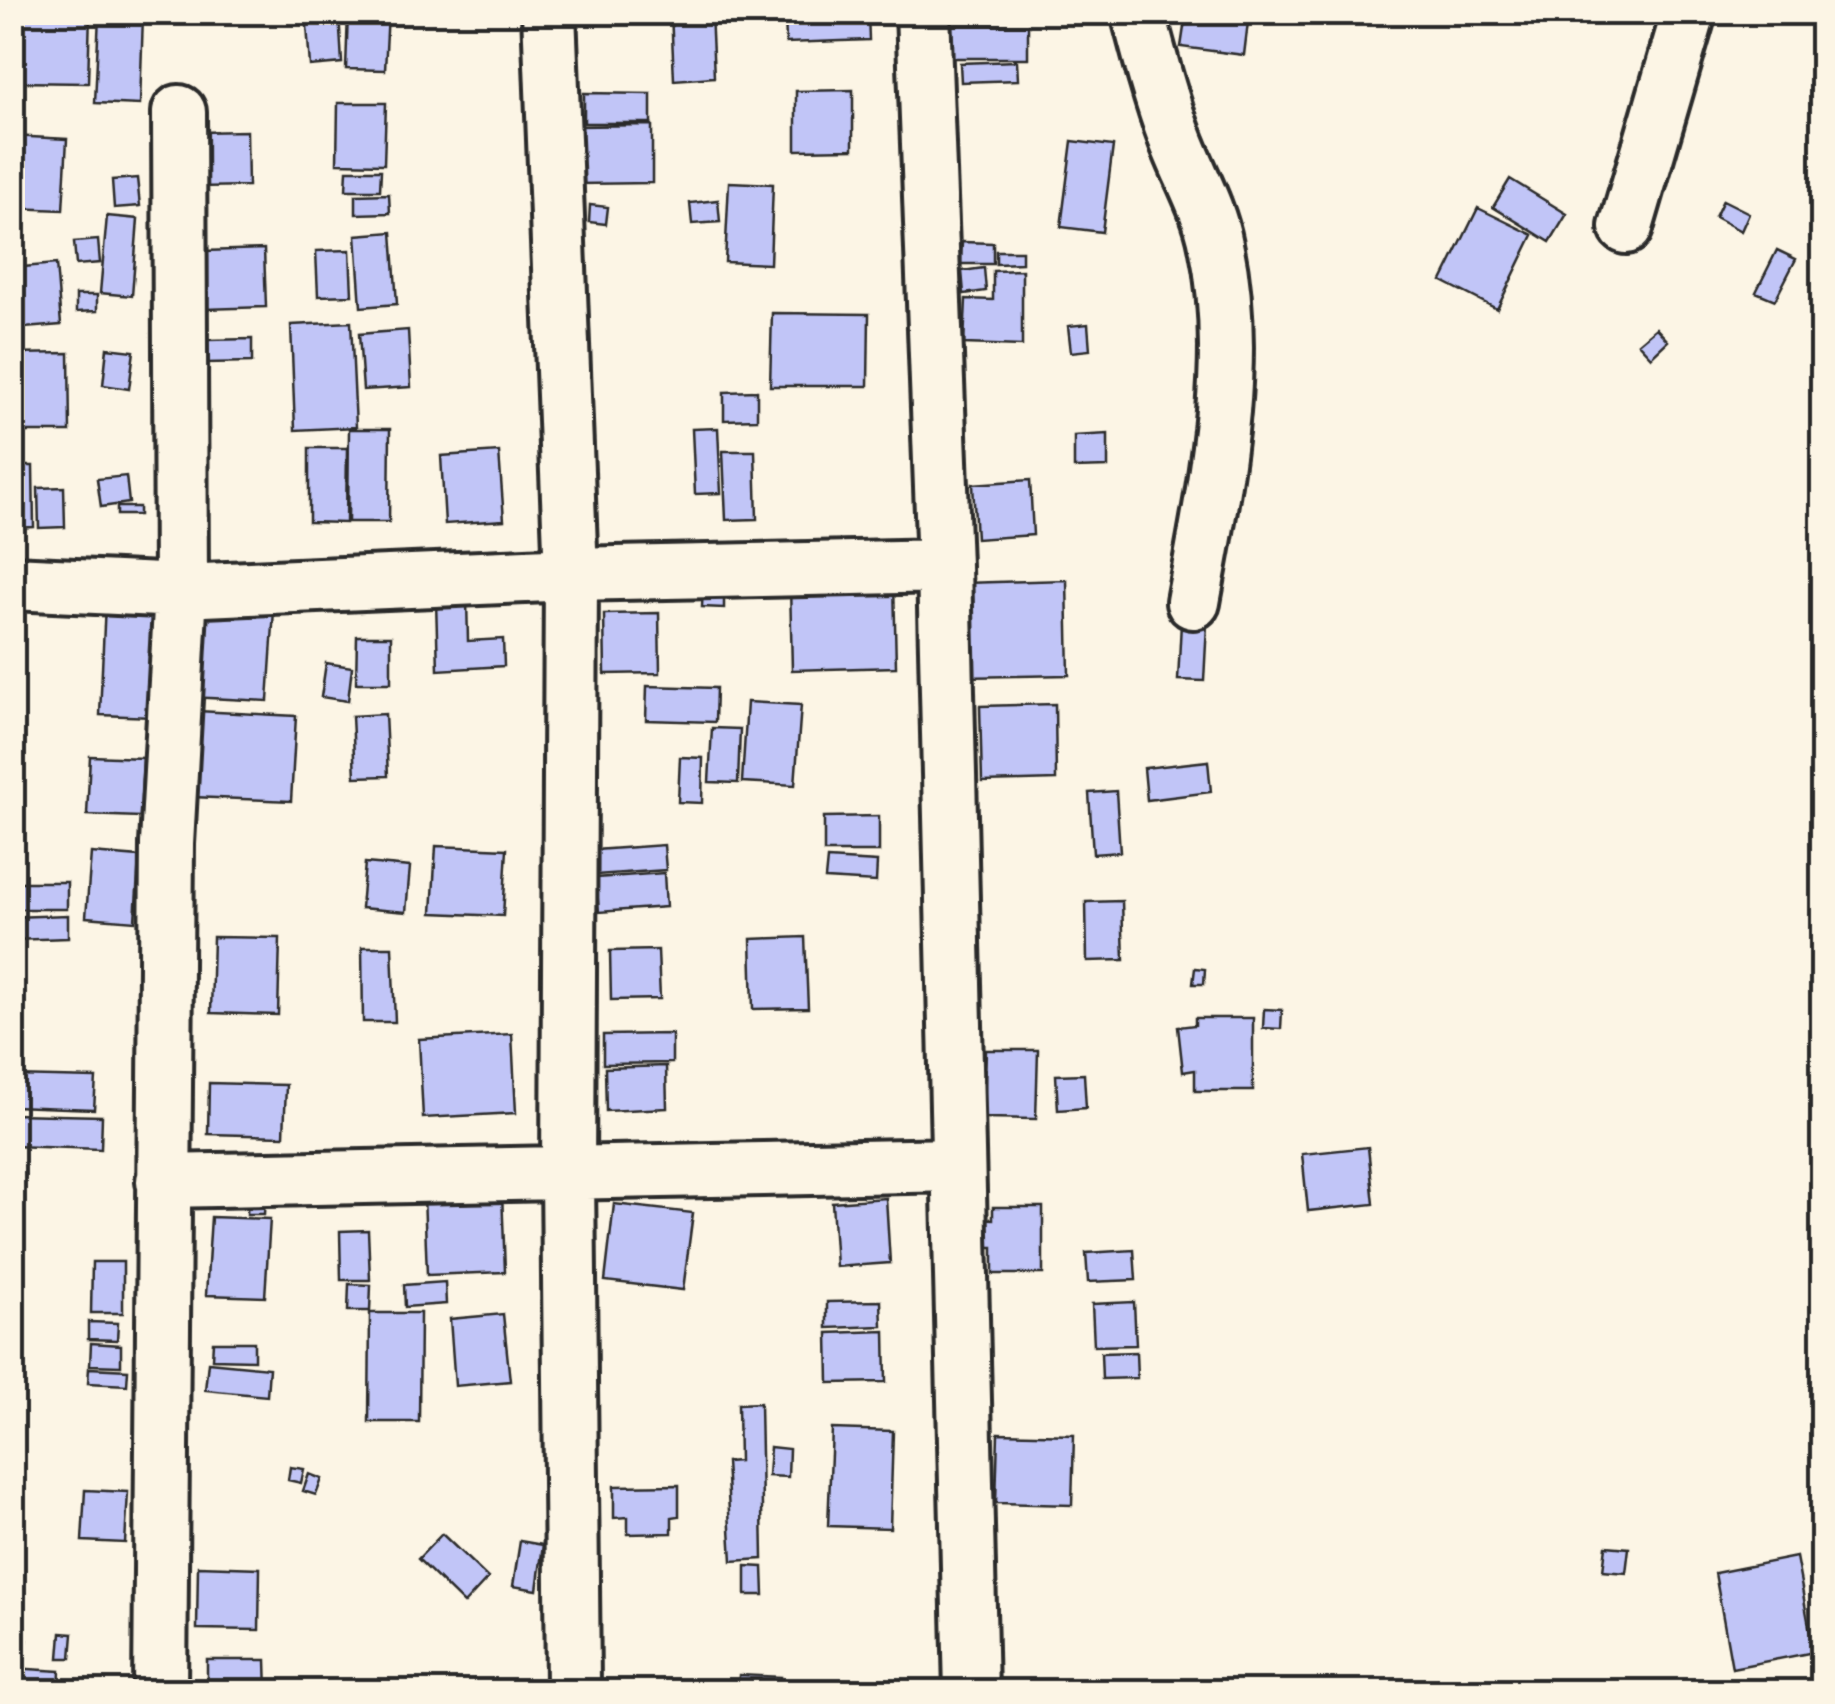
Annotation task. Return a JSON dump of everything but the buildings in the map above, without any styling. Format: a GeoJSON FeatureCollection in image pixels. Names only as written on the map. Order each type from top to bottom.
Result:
{"type":"FeatureCollection","features":[{"type":"Feature","properties":{"kind":"street"},"geometry":{"type":"LineString","coordinates":[[550,12],[571,574],[568,1174],[573,1686]]}},
{"type":"Feature","properties":{"kind":"street"},"geometry":{"type":"LineString","coordinates":[[924,12],[944,566],[971,1692]]}},
{"type":"Feature","properties":{"kind":"street"},"geometry":{"type":"LineString","coordinates":[[1138,12],[1175,138],[1216,242],[1222,285],[1224,360],[1217,477],[1193,602]]}},
{"type":"Feature","properties":{"kind":"street"},"geometry":{"type":"LineString","coordinates":[[1626,227],[1689,12]]}},
{"type":"Feature","properties":{"kind":"street"},"geometry":{"type":"LineString","coordinates":[[160,1692],[166,844],[182,591],[180,112]]}},
{"type":"Feature","properties":{"kind":"street"},"geometry":{"type":"LineString","coordinates":[[12,583],[182,591],[571,574],[944,566]]}},
{"type":"Feature","properties":{"kind":"street"},"geometry":{"type":"LineString","coordinates":[[163,1182],[956,1165]]}}]}
